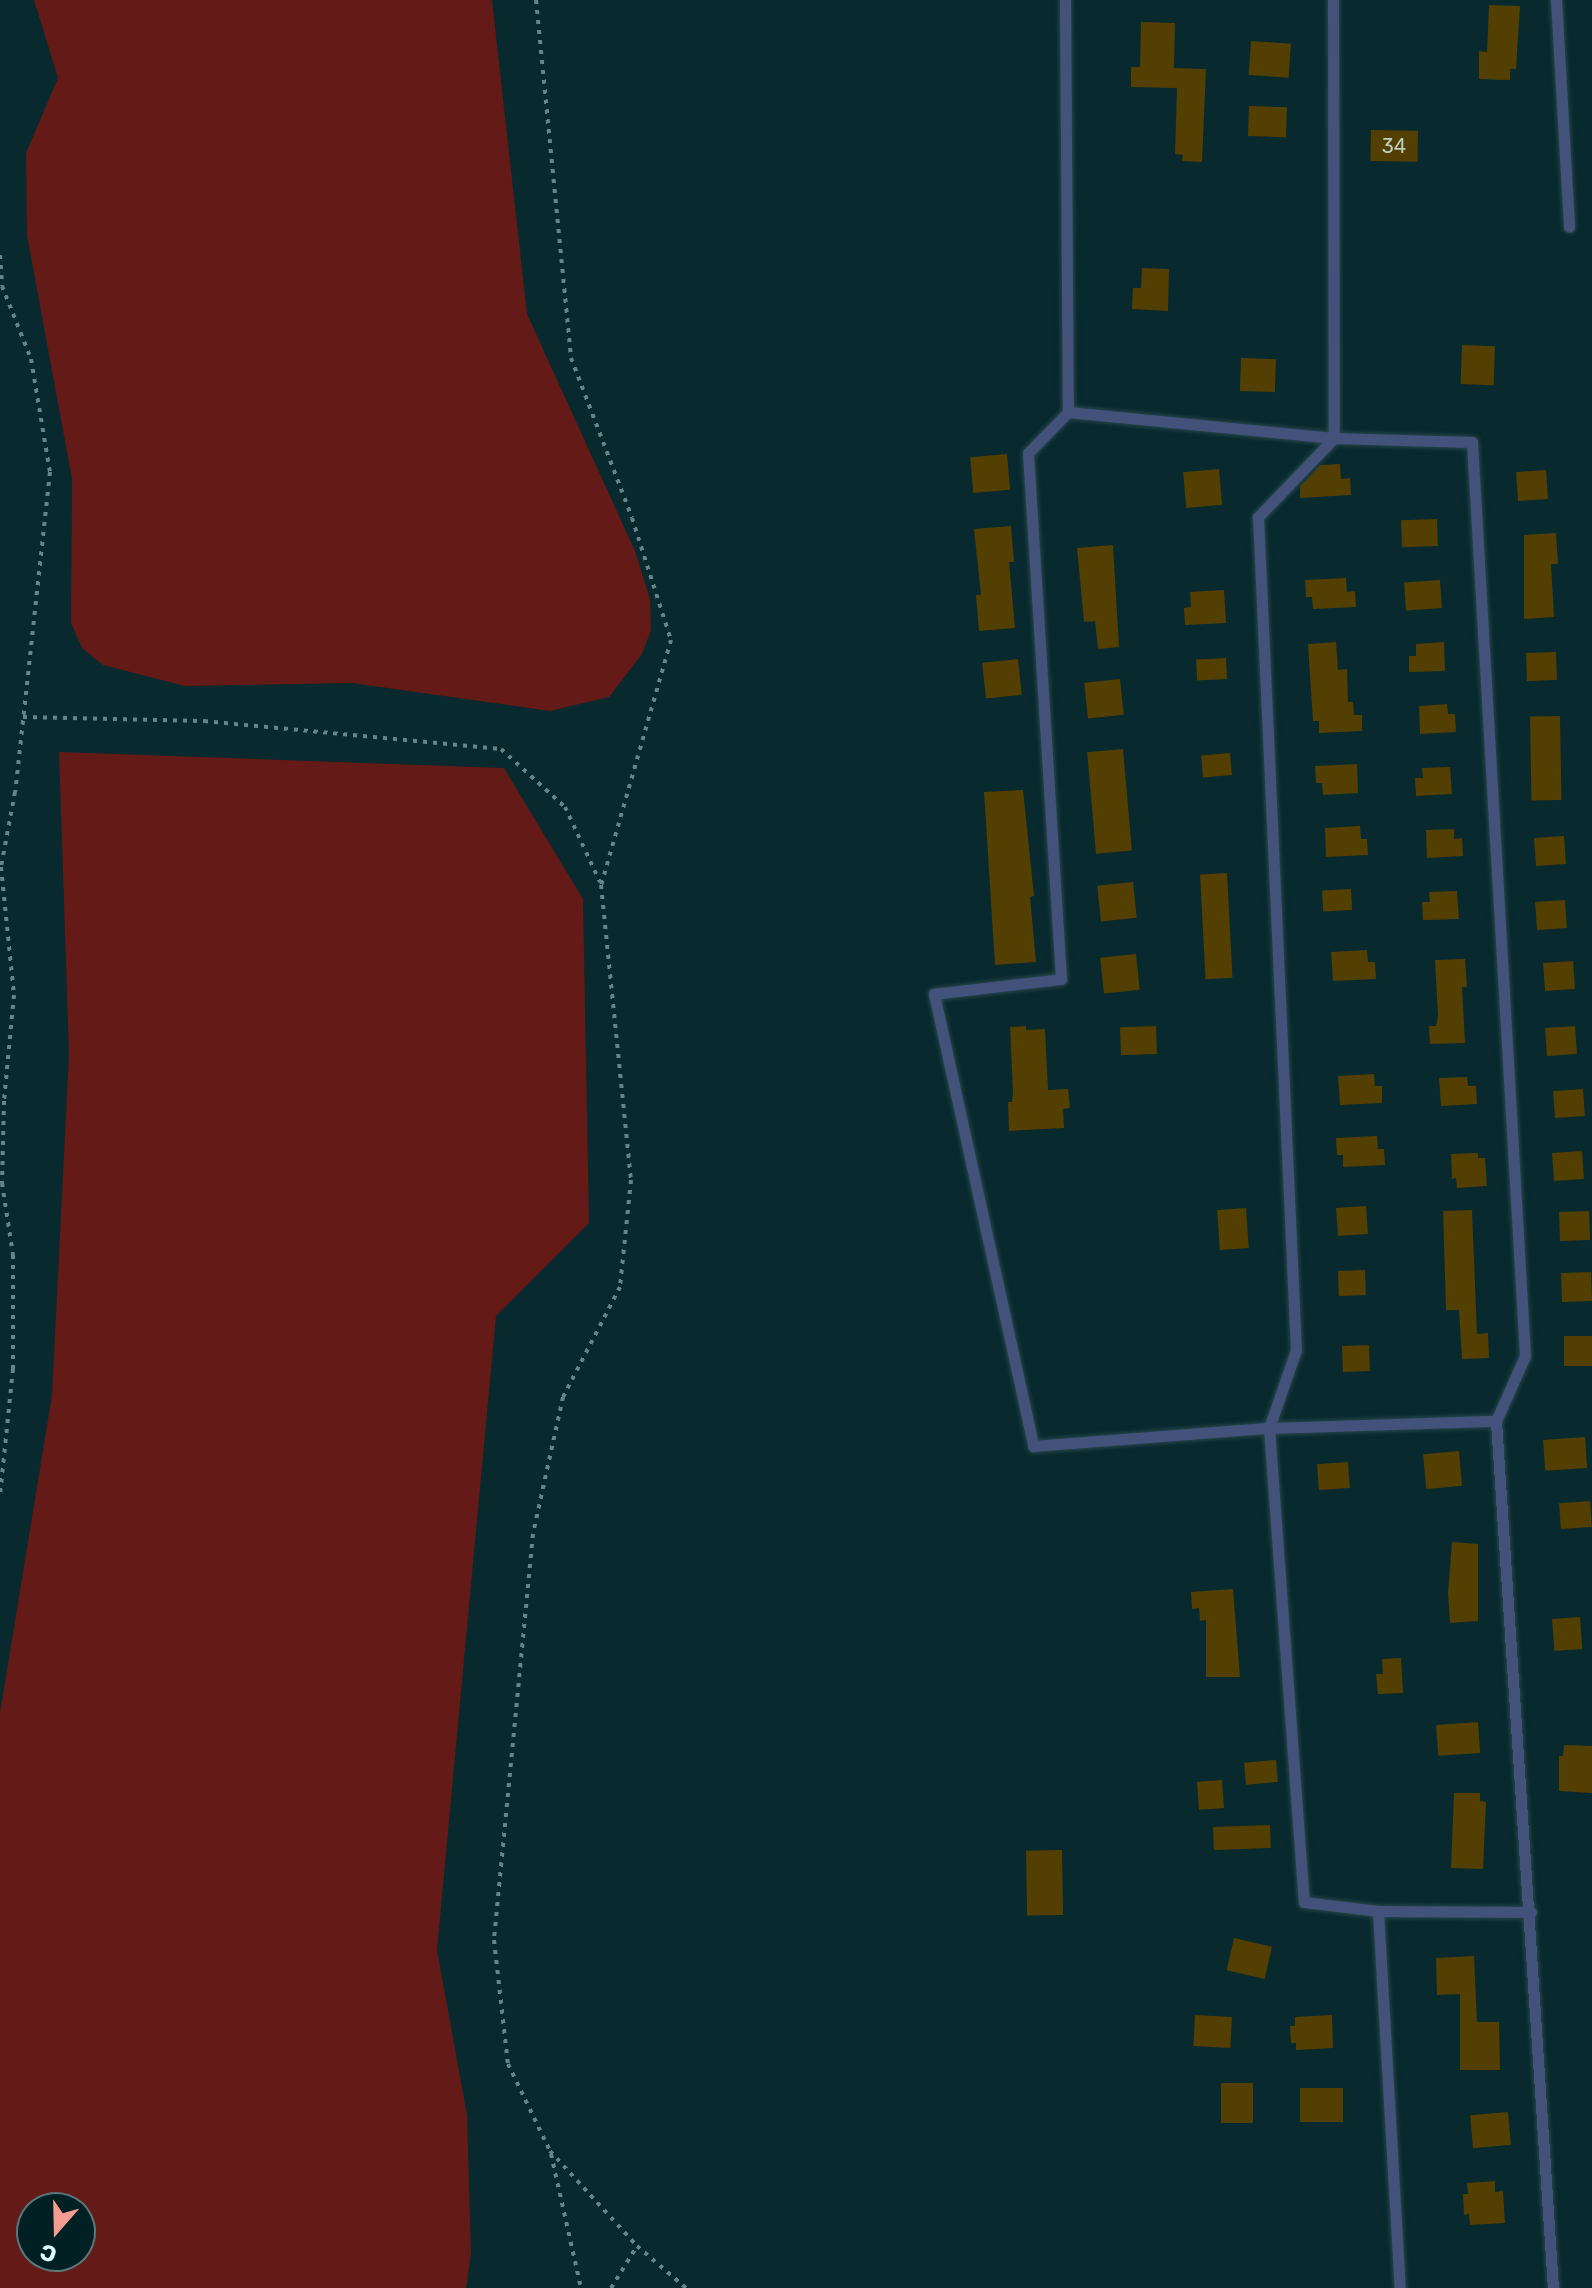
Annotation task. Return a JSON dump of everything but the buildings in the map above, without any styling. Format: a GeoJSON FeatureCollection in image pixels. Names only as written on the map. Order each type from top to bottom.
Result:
{"type":"FeatureCollection","features":[{"type":"Feature","properties":{"kind":"lane"},"geometry":{"type":"LineString","coordinates":[[1065,0],[1068,412],[1028,453],[1061,979],[934,994],[1033,1446],[1269,1428],[1496,1421]]}},
{"type":"Feature","properties":{"kind":"lane"},"geometry":{"type":"LineString","coordinates":[[1333,0],[1334,438],[1258,517],[1296,1350],[1269,1428],[1304,1902],[1378,1911],[1531,1912]]}},
{"type":"Feature","properties":{"kind":"lane"},"geometry":{"type":"LineString","coordinates":[[1556,0],[1569,227]]}},
{"type":"Feature","properties":{"kind":"lane"},"geometry":{"type":"LineString","coordinates":[[1068,412],[1334,438],[1472,442],[1525,1356],[1496,1421],[1531,1912],[1553,2288]]}},
{"type":"Feature","properties":{"kind":"lane"},"geometry":{"type":"LineString","coordinates":[[1378,1911],[1400,2288]]}},
{"type":"Feature","properties":{"kind":"path"},"geometry":{"type":"LineString","coordinates":[[536,0],[571,358],[632,518],[671,640],[601,885]]}},
{"type":"Feature","properties":{"kind":"path"},"geometry":{"type":"LineString","coordinates":[[0,255],[2,286],[31,359],[50,472],[15,792],[1,867],[14,995],[4,1101],[2,1183],[13,1255],[13,1369],[0,1494]]}},
{"type":"Feature","properties":{"kind":"path"},"geometry":{"type":"LineString","coordinates":[[23,717],[204,721],[501,749],[565,807],[601,885],[631,1180],[622,1272],[620,1287],[563,1397],[533,1534],[494,1940],[508,2064],[550,2151],[581,2288]]}},
{"type":"Feature","properties":{"kind":"path"},"geometry":{"type":"LineString","coordinates":[[550,2151],[637,2246],[686,2288]]}},
{"type":"Feature","properties":{"kind":"path"},"geometry":{"type":"LineString","coordinates":[[611,2288],[637,2246]]}},
{"type":"Feature","properties":{"kind":"shaded area"},"geometry":{"type":"Polygon","coordinates":[[[34,0],[492,0],[527,314],[635,551],[650,599],[651,630],[642,654],[609,697],[550,711],[352,683],[185,686],[103,665],[82,648],[71,623],[72,479],[27,235],[26,153],[58,78],[34,0]]]}},
{"type":"Feature","properties":{"kind":"shaded area"},"geometry":{"type":"Polygon","coordinates":[[[59,752],[504,768],[583,899],[589,1223],[496,1316],[437,1950],[467,2115],[471,2254],[466,2288],[0,2288],[0,1713],[52,1395],[69,1054],[59,752]]]}}]}
